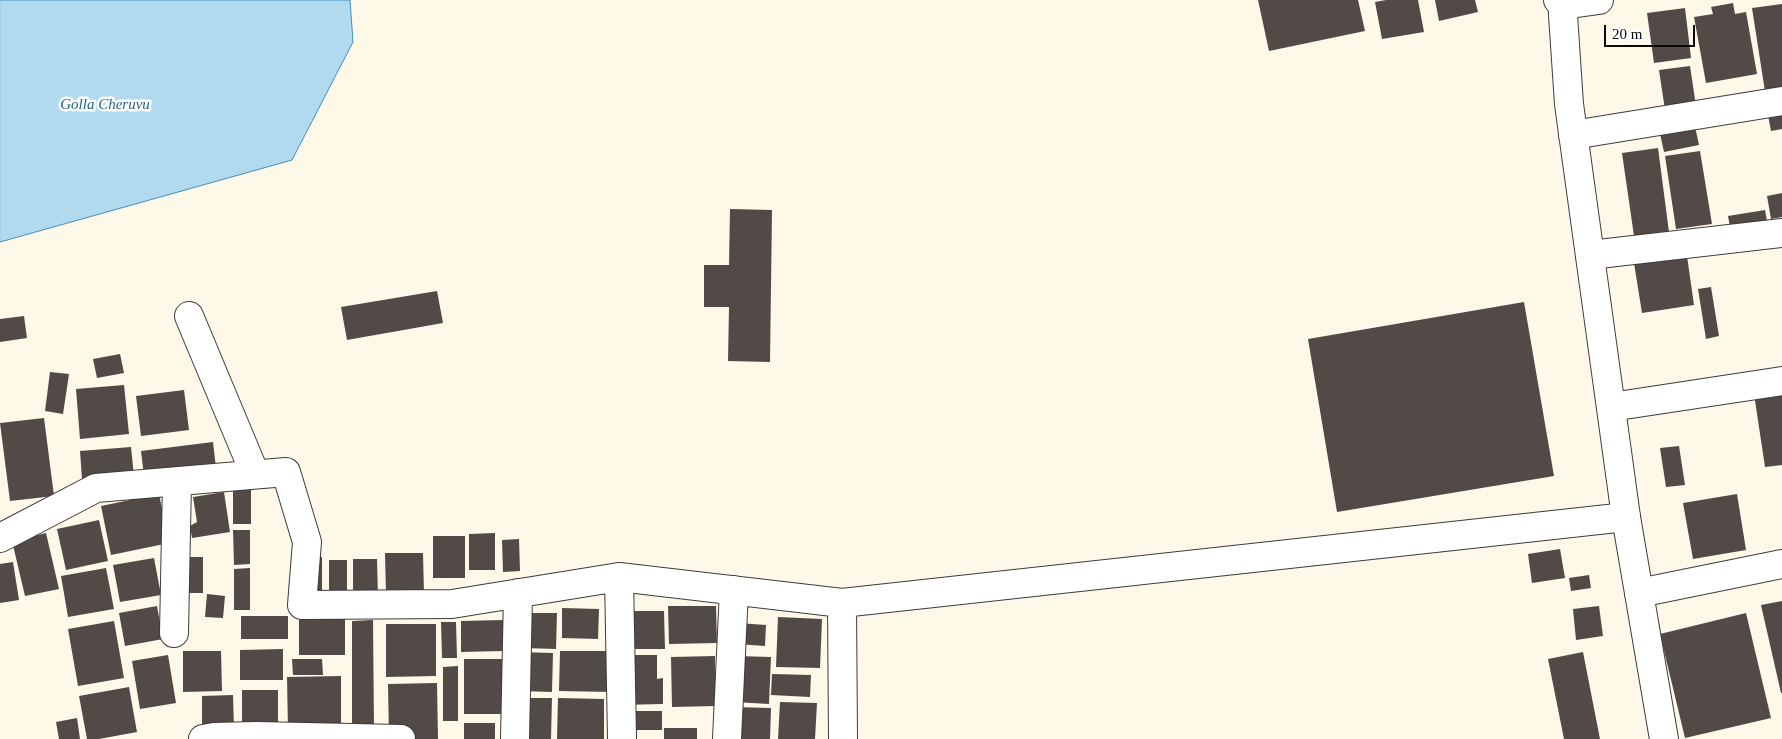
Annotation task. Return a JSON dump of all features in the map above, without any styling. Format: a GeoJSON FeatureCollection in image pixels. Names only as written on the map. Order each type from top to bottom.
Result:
{"type":"FeatureCollection","features":[{"type":"Feature","properties":{"kind":"street"},"geometry":{"type":"LineString","coordinates":[[1599,0],[1561,2],[1569,104],[1626,517],[1664,739]]}},
{"type":"Feature","properties":{"kind":"street"},"geometry":{"type":"LineString","coordinates":[[1573,135],[1782,101]]}},
{"type":"Feature","properties":{"kind":"street"},"geometry":{"type":"LineString","coordinates":[[1590,255],[1782,233]]}},
{"type":"Feature","properties":{"kind":"street"},"geometry":{"type":"LineString","coordinates":[[189,316],[255,474]]}},
{"type":"Feature","properties":{"kind":"street"},"geometry":{"type":"LineString","coordinates":[[1610,407],[1782,381]]}},
{"type":"Feature","properties":{"kind":"street"},"geometry":{"type":"LineString","coordinates":[[0,538],[96,488],[286,472],[307,542],[302,605],[452,604],[619,577],[842,603],[1626,517]]}},
{"type":"Feature","properties":{"kind":"street"},"geometry":{"type":"LineString","coordinates":[[174,633],[177,481]]}},
{"type":"Feature","properties":{"kind":"street"},"geometry":{"type":"LineString","coordinates":[[1639,593],[1782,564]]}},
{"type":"Feature","properties":{"kind":"street"},"geometry":{"type":"LineString","coordinates":[[619,577],[622,739]]}},
{"type":"Feature","properties":{"kind":"street"},"geometry":{"type":"LineString","coordinates":[[728,739],[734,590]]}},
{"type":"Feature","properties":{"kind":"street"},"geometry":{"type":"LineString","coordinates":[[515,739],[518,593]]}},
{"type":"Feature","properties":{"kind":"street"},"geometry":{"type":"LineString","coordinates":[[842,603],[843,739]]}},
{"type":"Feature","properties":{"kind":"street"},"geometry":{"type":"LineString","coordinates":[[203,739],[214,737],[390,739]]}},
{"type":"Feature","properties":{"kind":"water","name":"Golla Cheruvu"},"geometry":{"type":"Polygon","coordinates":[[[0,0],[350,0],[353,42],[292,160],[0,242],[0,0]]]}},
{"type":"Feature","properties":{"kind":"building"},"geometry":{"type":"Polygon","coordinates":[[[1258,0],[1358,0],[1365,31],[1269,51],[1258,0]]]}},
{"type":"Feature","properties":{"kind":"building"},"geometry":{"type":"Polygon","coordinates":[[[1418,0],[1424,32],[1382,39],[1375,2],[1418,0]]]}},
{"type":"Feature","properties":{"kind":"building"},"geometry":{"type":"Polygon","coordinates":[[[1435,0],[1475,0],[1478,12],[1439,21],[1435,0]]]}},
{"type":"Feature","properties":{"kind":"building"},"geometry":{"type":"Polygon","coordinates":[[[1733,3],[1735,14],[1746,12],[1757,74],[1706,83],[1694,17],[1713,14],[1711,7],[1733,3]]]}},
{"type":"Feature","properties":{"kind":"building"},"geometry":{"type":"Polygon","coordinates":[[[1782,4],[1782,95],[1766,98],[1752,8],[1782,4]]]}},
{"type":"Feature","properties":{"kind":"building"},"geometry":{"type":"Polygon","coordinates":[[[1685,8],[1691,58],[1654,63],[1647,13],[1685,8]]]}},
{"type":"Feature","properties":{"kind":"building"},"geometry":{"type":"Polygon","coordinates":[[[1690,66],[1696,106],[1665,110],[1659,70],[1690,66]]]}},
{"type":"Feature","properties":{"kind":"building"},"geometry":{"type":"Polygon","coordinates":[[[1782,108],[1782,129],[1771,131],[1767,110],[1782,108]]]}},
{"type":"Feature","properties":{"kind":"building"},"geometry":{"type":"Polygon","coordinates":[[[1694,122],[1699,145],[1664,152],[1659,129],[1694,122]]]}},
{"type":"Feature","properties":{"kind":"building"},"geometry":{"type":"Polygon","coordinates":[[[1658,148],[1669,232],[1634,236],[1622,153],[1658,148]]]}},
{"type":"Feature","properties":{"kind":"building"},"geometry":{"type":"Polygon","coordinates":[[[1700,151],[1712,224],[1676,229],[1665,156],[1700,151]]]}},
{"type":"Feature","properties":{"kind":"building"},"geometry":{"type":"Polygon","coordinates":[[[1782,193],[1782,217],[1771,219],[1767,196],[1782,193]]]}},
{"type":"Feature","properties":{"kind":"building"},"geometry":{"type":"Polygon","coordinates":[[[730,209],[772,210],[770,362],[728,361],[729,307],[704,307],[704,265],[729,265],[730,209]]]}},
{"type":"Feature","properties":{"kind":"building"},"geometry":{"type":"Polygon","coordinates":[[[1765,210],[1770,237],[1733,244],[1728,216],[1765,210]]]}},
{"type":"Feature","properties":{"kind":"building"},"geometry":{"type":"Polygon","coordinates":[[[1687,256],[1694,305],[1642,313],[1634,263],[1687,256]]]}},
{"type":"Feature","properties":{"kind":"building"},"geometry":{"type":"Polygon","coordinates":[[[1711,287],[1719,336],[1706,339],[1698,289],[1711,287]]]}},
{"type":"Feature","properties":{"kind":"building"},"geometry":{"type":"Polygon","coordinates":[[[437,291],[443,323],[347,340],[341,307],[437,291]]]}},
{"type":"Feature","properties":{"kind":"building"},"geometry":{"type":"Polygon","coordinates":[[[1524,302],[1554,476],[1337,512],[1308,339],[1524,302]]]}},
{"type":"Feature","properties":{"kind":"building"},"geometry":{"type":"Polygon","coordinates":[[[24,316],[27,338],[0,342],[0,319],[24,316]]]}},
{"type":"Feature","properties":{"kind":"building"},"geometry":{"type":"Polygon","coordinates":[[[120,354],[124,373],[97,378],[93,359],[120,354]]]}},
{"type":"Feature","properties":{"kind":"building"},"geometry":{"type":"Polygon","coordinates":[[[50,372],[69,374],[63,414],[45,411],[50,372]]]}},
{"type":"Feature","properties":{"kind":"building"},"geometry":{"type":"Polygon","coordinates":[[[124,385],[129,434],[80,439],[76,389],[124,385]]]}},
{"type":"Feature","properties":{"kind":"building"},"geometry":{"type":"Polygon","coordinates":[[[184,390],[189,430],[141,436],[136,396],[184,390]]]}},
{"type":"Feature","properties":{"kind":"building"},"geometry":{"type":"Polygon","coordinates":[[[1782,390],[1782,465],[1765,467],[1754,394],[1782,390]]]}},
{"type":"Feature","properties":{"kind":"building"},"geometry":{"type":"Polygon","coordinates":[[[44,418],[54,496],[10,501],[0,423],[44,418]]]}},
{"type":"Feature","properties":{"kind":"building"},"geometry":{"type":"Polygon","coordinates":[[[213,442],[216,468],[144,476],[141,451],[213,442]]]}},
{"type":"Feature","properties":{"kind":"building"},"geometry":{"type":"Polygon","coordinates":[[[1679,446],[1685,485],[1666,487],[1660,448],[1679,446]]]}},
{"type":"Feature","properties":{"kind":"building"},"geometry":{"type":"Polygon","coordinates":[[[131,447],[134,476],[82,479],[80,451],[131,447]]]}},
{"type":"Feature","properties":{"kind":"building"},"geometry":{"type":"Polygon","coordinates":[[[251,489],[251,524],[233,524],[233,490],[251,489]]]}},
{"type":"Feature","properties":{"kind":"building"},"geometry":{"type":"Polygon","coordinates":[[[224,492],[230,532],[192,538],[190,526],[197,522],[193,497],[224,492]]]}},
{"type":"Feature","properties":{"kind":"building"},"geometry":{"type":"Polygon","coordinates":[[[159,494],[169,543],[111,555],[101,506],[159,494]]]}},
{"type":"Feature","properties":{"kind":"building"},"geometry":{"type":"Polygon","coordinates":[[[1737,494],[1746,550],[1693,559],[1683,503],[1737,494]]]}},
{"type":"Feature","properties":{"kind":"building"},"geometry":{"type":"Polygon","coordinates":[[[99,520],[108,561],[66,570],[57,529],[99,520]]]}},
{"type":"Feature","properties":{"kind":"building"},"geometry":{"type":"Polygon","coordinates":[[[233,530],[250,530],[250,564],[234,565],[233,530]]]}},
{"type":"Feature","properties":{"kind":"building"},"geometry":{"type":"Polygon","coordinates":[[[46,533],[59,589],[25,596],[12,541],[46,533]]]}},
{"type":"Feature","properties":{"kind":"building"},"geometry":{"type":"Polygon","coordinates":[[[495,533],[495,570],[469,570],[469,534],[495,533]]]}},
{"type":"Feature","properties":{"kind":"building"},"geometry":{"type":"Polygon","coordinates":[[[433,536],[465,536],[465,578],[433,578],[433,536]]]}},
{"type":"Feature","properties":{"kind":"building"},"geometry":{"type":"Polygon","coordinates":[[[519,539],[520,571],[503,572],[502,540],[519,539]]]}},
{"type":"Feature","properties":{"kind":"building"},"geometry":{"type":"Polygon","coordinates":[[[1560,549],[1565,578],[1532,583],[1528,554],[1560,549]]]}},
{"type":"Feature","properties":{"kind":"building"},"geometry":{"type":"Polygon","coordinates":[[[385,553],[423,553],[424,594],[386,594],[385,553]]]}},
{"type":"Feature","properties":{"kind":"building"},"geometry":{"type":"Polygon","coordinates":[[[180,557],[203,557],[203,593],[180,593],[180,557]]]}},
{"type":"Feature","properties":{"kind":"building"},"geometry":{"type":"Polygon","coordinates":[[[306,557],[322,557],[322,598],[306,598],[306,557]]]}},
{"type":"Feature","properties":{"kind":"building"},"geometry":{"type":"Polygon","coordinates":[[[154,558],[161,595],[120,602],[113,565],[154,558]]]}},
{"type":"Feature","properties":{"kind":"building"},"geometry":{"type":"Polygon","coordinates":[[[353,559],[377,559],[378,598],[353,599],[353,559]]]}},
{"type":"Feature","properties":{"kind":"building"},"geometry":{"type":"Polygon","coordinates":[[[329,560],[347,560],[347,597],[329,597],[329,560]]]}},
{"type":"Feature","properties":{"kind":"building"},"geometry":{"type":"Polygon","coordinates":[[[13,562],[19,600],[0,603],[0,564],[13,562]]]}},
{"type":"Feature","properties":{"kind":"building"},"geometry":{"type":"Polygon","coordinates":[[[106,568],[114,609],[68,617],[61,576],[106,568]]]}},
{"type":"Feature","properties":{"kind":"building"},"geometry":{"type":"Polygon","coordinates":[[[250,568],[250,610],[234,610],[234,569],[250,568]]]}},
{"type":"Feature","properties":{"kind":"building"},"geometry":{"type":"Polygon","coordinates":[[[1589,575],[1591,588],[1571,591],[1569,578],[1589,575]]]}},
{"type":"Feature","properties":{"kind":"building"},"geometry":{"type":"Polygon","coordinates":[[[207,594],[225,596],[223,618],[205,617],[207,594]]]}},
{"type":"Feature","properties":{"kind":"building"},"geometry":{"type":"Polygon","coordinates":[[[1782,601],[1782,693],[1781,693],[1761,605],[1782,601]]]}},
{"type":"Feature","properties":{"kind":"building"},"geometry":{"type":"Polygon","coordinates":[[[157,606],[163,639],[125,646],[119,613],[157,606]]]}},
{"type":"Feature","properties":{"kind":"building"},"geometry":{"type":"Polygon","coordinates":[[[668,606],[716,606],[717,643],[669,644],[668,606]]]}},
{"type":"Feature","properties":{"kind":"building"},"geometry":{"type":"Polygon","coordinates":[[[1599,606],[1603,636],[1576,640],[1573,609],[1599,606]]]}},
{"type":"Feature","properties":{"kind":"building"},"geometry":{"type":"Polygon","coordinates":[[[562,608],[599,609],[598,639],[562,638],[562,608]]]}},
{"type":"Feature","properties":{"kind":"building"},"geometry":{"type":"Polygon","coordinates":[[[625,611],[664,611],[665,649],[626,649],[625,611]]]}},
{"type":"Feature","properties":{"kind":"building"},"geometry":{"type":"Polygon","coordinates":[[[523,613],[557,613],[556,649],[522,648],[523,613]]]}},
{"type":"Feature","properties":{"kind":"building"},"geometry":{"type":"Polygon","coordinates":[[[1746,613],[1771,718],[1685,738],[1660,634],[1746,613]]]}},
{"type":"Feature","properties":{"kind":"building"},"geometry":{"type":"Polygon","coordinates":[[[241,616],[288,616],[288,639],[241,639],[241,616]]]}},
{"type":"Feature","properties":{"kind":"building"},"geometry":{"type":"Polygon","coordinates":[[[778,617],[822,619],[820,668],[776,667],[778,617]]]}},
{"type":"Feature","properties":{"kind":"building"},"geometry":{"type":"Polygon","coordinates":[[[299,619],[345,619],[345,655],[299,655],[299,619]]]}},
{"type":"Feature","properties":{"kind":"building"},"geometry":{"type":"Polygon","coordinates":[[[373,620],[374,729],[352,729],[352,621],[373,620]]]}},
{"type":"Feature","properties":{"kind":"building"},"geometry":{"type":"Polygon","coordinates":[[[503,620],[503,651],[461,652],[461,621],[503,620]]]}},
{"type":"Feature","properties":{"kind":"building"},"geometry":{"type":"Polygon","coordinates":[[[114,621],[124,678],[78,686],[68,629],[114,621]]]}},
{"type":"Feature","properties":{"kind":"building"},"geometry":{"type":"Polygon","coordinates":[[[441,622],[456,622],[457,658],[442,658],[441,622]]]}},
{"type":"Feature","properties":{"kind":"building"},"geometry":{"type":"Polygon","coordinates":[[[738,623],[766,625],[765,646],[737,644],[738,623]]]}},
{"type":"Feature","properties":{"kind":"building"},"geometry":{"type":"Polygon","coordinates":[[[386,624],[436,624],[436,676],[386,677],[386,624]]]}},
{"type":"Feature","properties":{"kind":"building"},"geometry":{"type":"Polygon","coordinates":[[[283,649],[283,680],[240,680],[240,650],[283,649]]]}},
{"type":"Feature","properties":{"kind":"building"},"geometry":{"type":"Polygon","coordinates":[[[183,651],[221,651],[222,691],[183,692],[183,651]]]}},
{"type":"Feature","properties":{"kind":"building"},"geometry":{"type":"Polygon","coordinates":[[[560,651],[613,651],[612,692],[559,691],[560,651]]]}},
{"type":"Feature","properties":{"kind":"building"},"geometry":{"type":"Polygon","coordinates":[[[520,652],[553,653],[552,692],[519,691],[520,652]]]}},
{"type":"Feature","properties":{"kind":"building"},"geometry":{"type":"Polygon","coordinates":[[[1583,652],[1600,739],[1564,739],[1548,659],[1583,652]]]}},
{"type":"Feature","properties":{"kind":"building"},"geometry":{"type":"Polygon","coordinates":[[[168,655],[176,703],[140,709],[132,661],[168,655]]]}},
{"type":"Feature","properties":{"kind":"building"},"geometry":{"type":"Polygon","coordinates":[[[619,655],[657,655],[657,679],[663,678],[663,704],[619,705],[619,655]]]}},
{"type":"Feature","properties":{"kind":"building"},"geometry":{"type":"Polygon","coordinates":[[[715,656],[715,706],[672,707],[671,657],[715,656]]]}},
{"type":"Feature","properties":{"kind":"building"},"geometry":{"type":"Polygon","coordinates":[[[736,656],[771,657],[769,704],[734,702],[736,656]]]}},
{"type":"Feature","properties":{"kind":"building"},"geometry":{"type":"Polygon","coordinates":[[[292,659],[322,659],[323,675],[293,675],[292,659]]]}},
{"type":"Feature","properties":{"kind":"building"},"geometry":{"type":"Polygon","coordinates":[[[464,659],[503,659],[504,714],[464,714],[464,659]]]}},
{"type":"Feature","properties":{"kind":"building"},"geometry":{"type":"Polygon","coordinates":[[[458,666],[458,721],[443,721],[443,667],[458,666]]]}},
{"type":"Feature","properties":{"kind":"building"},"geometry":{"type":"Polygon","coordinates":[[[772,674],[811,675],[810,697],[771,695],[772,674]]]}},
{"type":"Feature","properties":{"kind":"building"},"geometry":{"type":"Polygon","coordinates":[[[341,676],[341,731],[288,731],[287,677],[341,676]]]}},
{"type":"Feature","properties":{"kind":"building"},"geometry":{"type":"Polygon","coordinates":[[[437,683],[438,739],[389,739],[388,684],[437,683]]]}},
{"type":"Feature","properties":{"kind":"building"},"geometry":{"type":"Polygon","coordinates":[[[129,687],[137,732],[99,739],[87,739],[79,696],[129,687]]]}},
{"type":"Feature","properties":{"kind":"building"},"geometry":{"type":"Polygon","coordinates":[[[242,690],[278,690],[278,729],[242,730],[242,690]]]}},
{"type":"Feature","properties":{"kind":"building"},"geometry":{"type":"Polygon","coordinates":[[[233,695],[234,729],[202,729],[202,696],[233,695]]]}},
{"type":"Feature","properties":{"kind":"building"},"geometry":{"type":"Polygon","coordinates":[[[519,698],[552,698],[551,739],[519,739],[519,698]]]}},
{"type":"Feature","properties":{"kind":"building"},"geometry":{"type":"Polygon","coordinates":[[[558,698],[604,699],[604,739],[557,739],[558,698]]]}},
{"type":"Feature","properties":{"kind":"building"},"geometry":{"type":"Polygon","coordinates":[[[780,702],[817,703],[815,739],[778,739],[780,702]]]}},
{"type":"Feature","properties":{"kind":"building"},"geometry":{"type":"Polygon","coordinates":[[[734,707],[771,708],[770,739],[733,739],[734,707]]]}},
{"type":"Feature","properties":{"kind":"building"},"geometry":{"type":"Polygon","coordinates":[[[619,711],[662,711],[662,730],[620,730],[619,711]]]}},
{"type":"Feature","properties":{"kind":"building"},"geometry":{"type":"Polygon","coordinates":[[[77,718],[80,739],[59,739],[56,722],[77,718]]]}},
{"type":"Feature","properties":{"kind":"building"},"geometry":{"type":"Polygon","coordinates":[[[464,723],[495,723],[495,739],[464,739],[464,723]]]}},
{"type":"Feature","properties":{"kind":"building"},"geometry":{"type":"Polygon","coordinates":[[[664,728],[697,728],[697,739],[664,739],[664,728]]]}}]}
